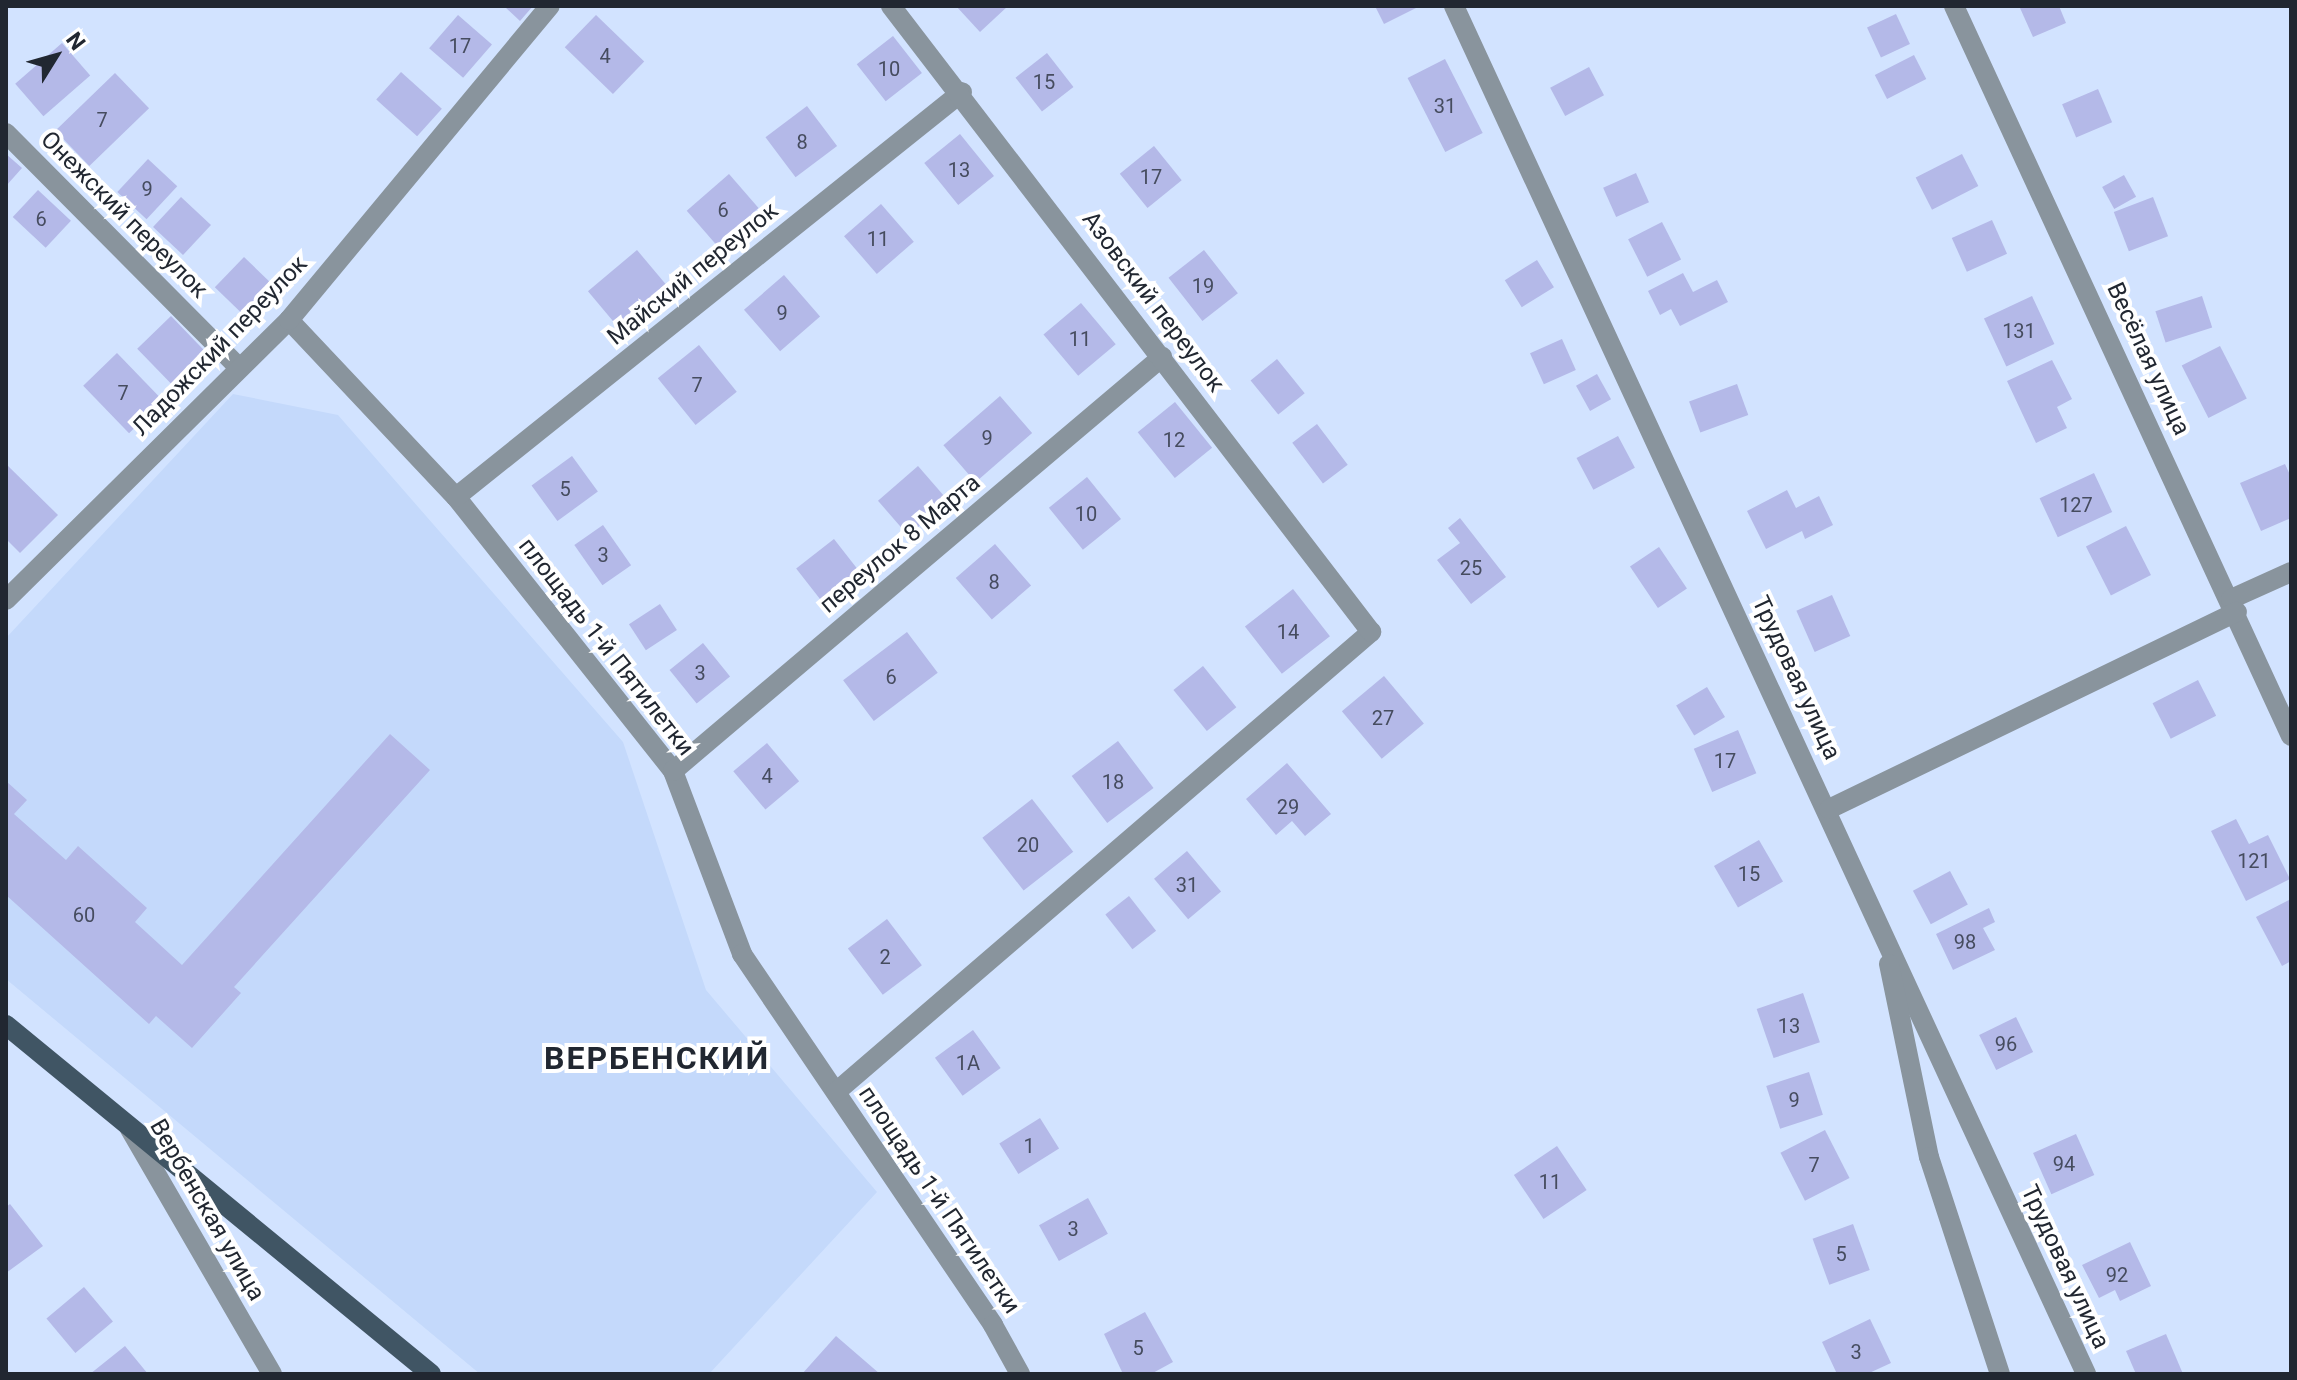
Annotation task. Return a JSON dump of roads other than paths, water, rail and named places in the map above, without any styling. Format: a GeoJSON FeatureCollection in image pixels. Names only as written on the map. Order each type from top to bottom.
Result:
{"type":"FeatureCollection","features":[{"type":"Feature","properties":{"kind":"main road","name":"Вербенская улица"},"geometry":{"type":"LineString","coordinates":[[6,1025],[128,1125]]}},
{"type":"Feature","properties":{"kind":"main road"},"geometry":{"type":"LineString","coordinates":[[128,1125],[431,1374]]}},
{"type":"Feature","properties":{"kind":"street","name":"Ладожский переулок"},"geometry":{"type":"LineString","coordinates":[[6,600],[238,367],[289,320],[550,6]]}},
{"type":"Feature","properties":{"kind":"street","name":"Азовский переулок"},"geometry":{"type":"LineString","coordinates":[[836,1092],[1371,632],[962,92],[891,6]]}},
{"type":"Feature","properties":{"kind":"street","name":"Трудовая улица"},"geometry":{"type":"LineString","coordinates":[[1454,6],[1829,809],[2086,1374]]}},
{"type":"Feature","properties":{"kind":"street","name":"Весёлая улица"},"geometry":{"type":"LineString","coordinates":[[1954,6],[2234,606],[2291,736]]}},
{"type":"Feature","properties":{"kind":"street","name":"Майский переулок"},"geometry":{"type":"LineString","coordinates":[[456,497],[962,92]]}},
{"type":"Feature","properties":{"kind":"street","name":"Онежский переулок"},"geometry":{"type":"LineString","coordinates":[[6,133],[238,367]]}},
{"type":"Feature","properties":{"kind":"street","name":"площадь 1-й Пятилетки"},"geometry":{"type":"LineString","coordinates":[[289,320],[456,497],[673,771],[742,954],[1020,1374]]}},
{"type":"Feature","properties":{"kind":"street","name":"переулок 8 Марта"},"geometry":{"type":"LineString","coordinates":[[673,771],[1162,357]]}},
{"type":"Feature","properties":{"kind":"street"},"geometry":{"type":"LineString","coordinates":[[1829,809],[2234,606],[2291,572]]}},
{"type":"Feature","properties":{"kind":"street"},"geometry":{"type":"LineString","coordinates":[[1881,925],[1929,1157],[2000,1374]]}},
{"type":"Feature","properties":{"kind":"street","name":"Вербенская улица"},"geometry":{"type":"LineString","coordinates":[[128,1125],[272,1374]]}},
{"type":"Feature","properties":{"kind":"district","name":"ВЕРБЕНСКИЙ"},"geometry":{"type":"Point","coordinates":[657,1058]}}]}
